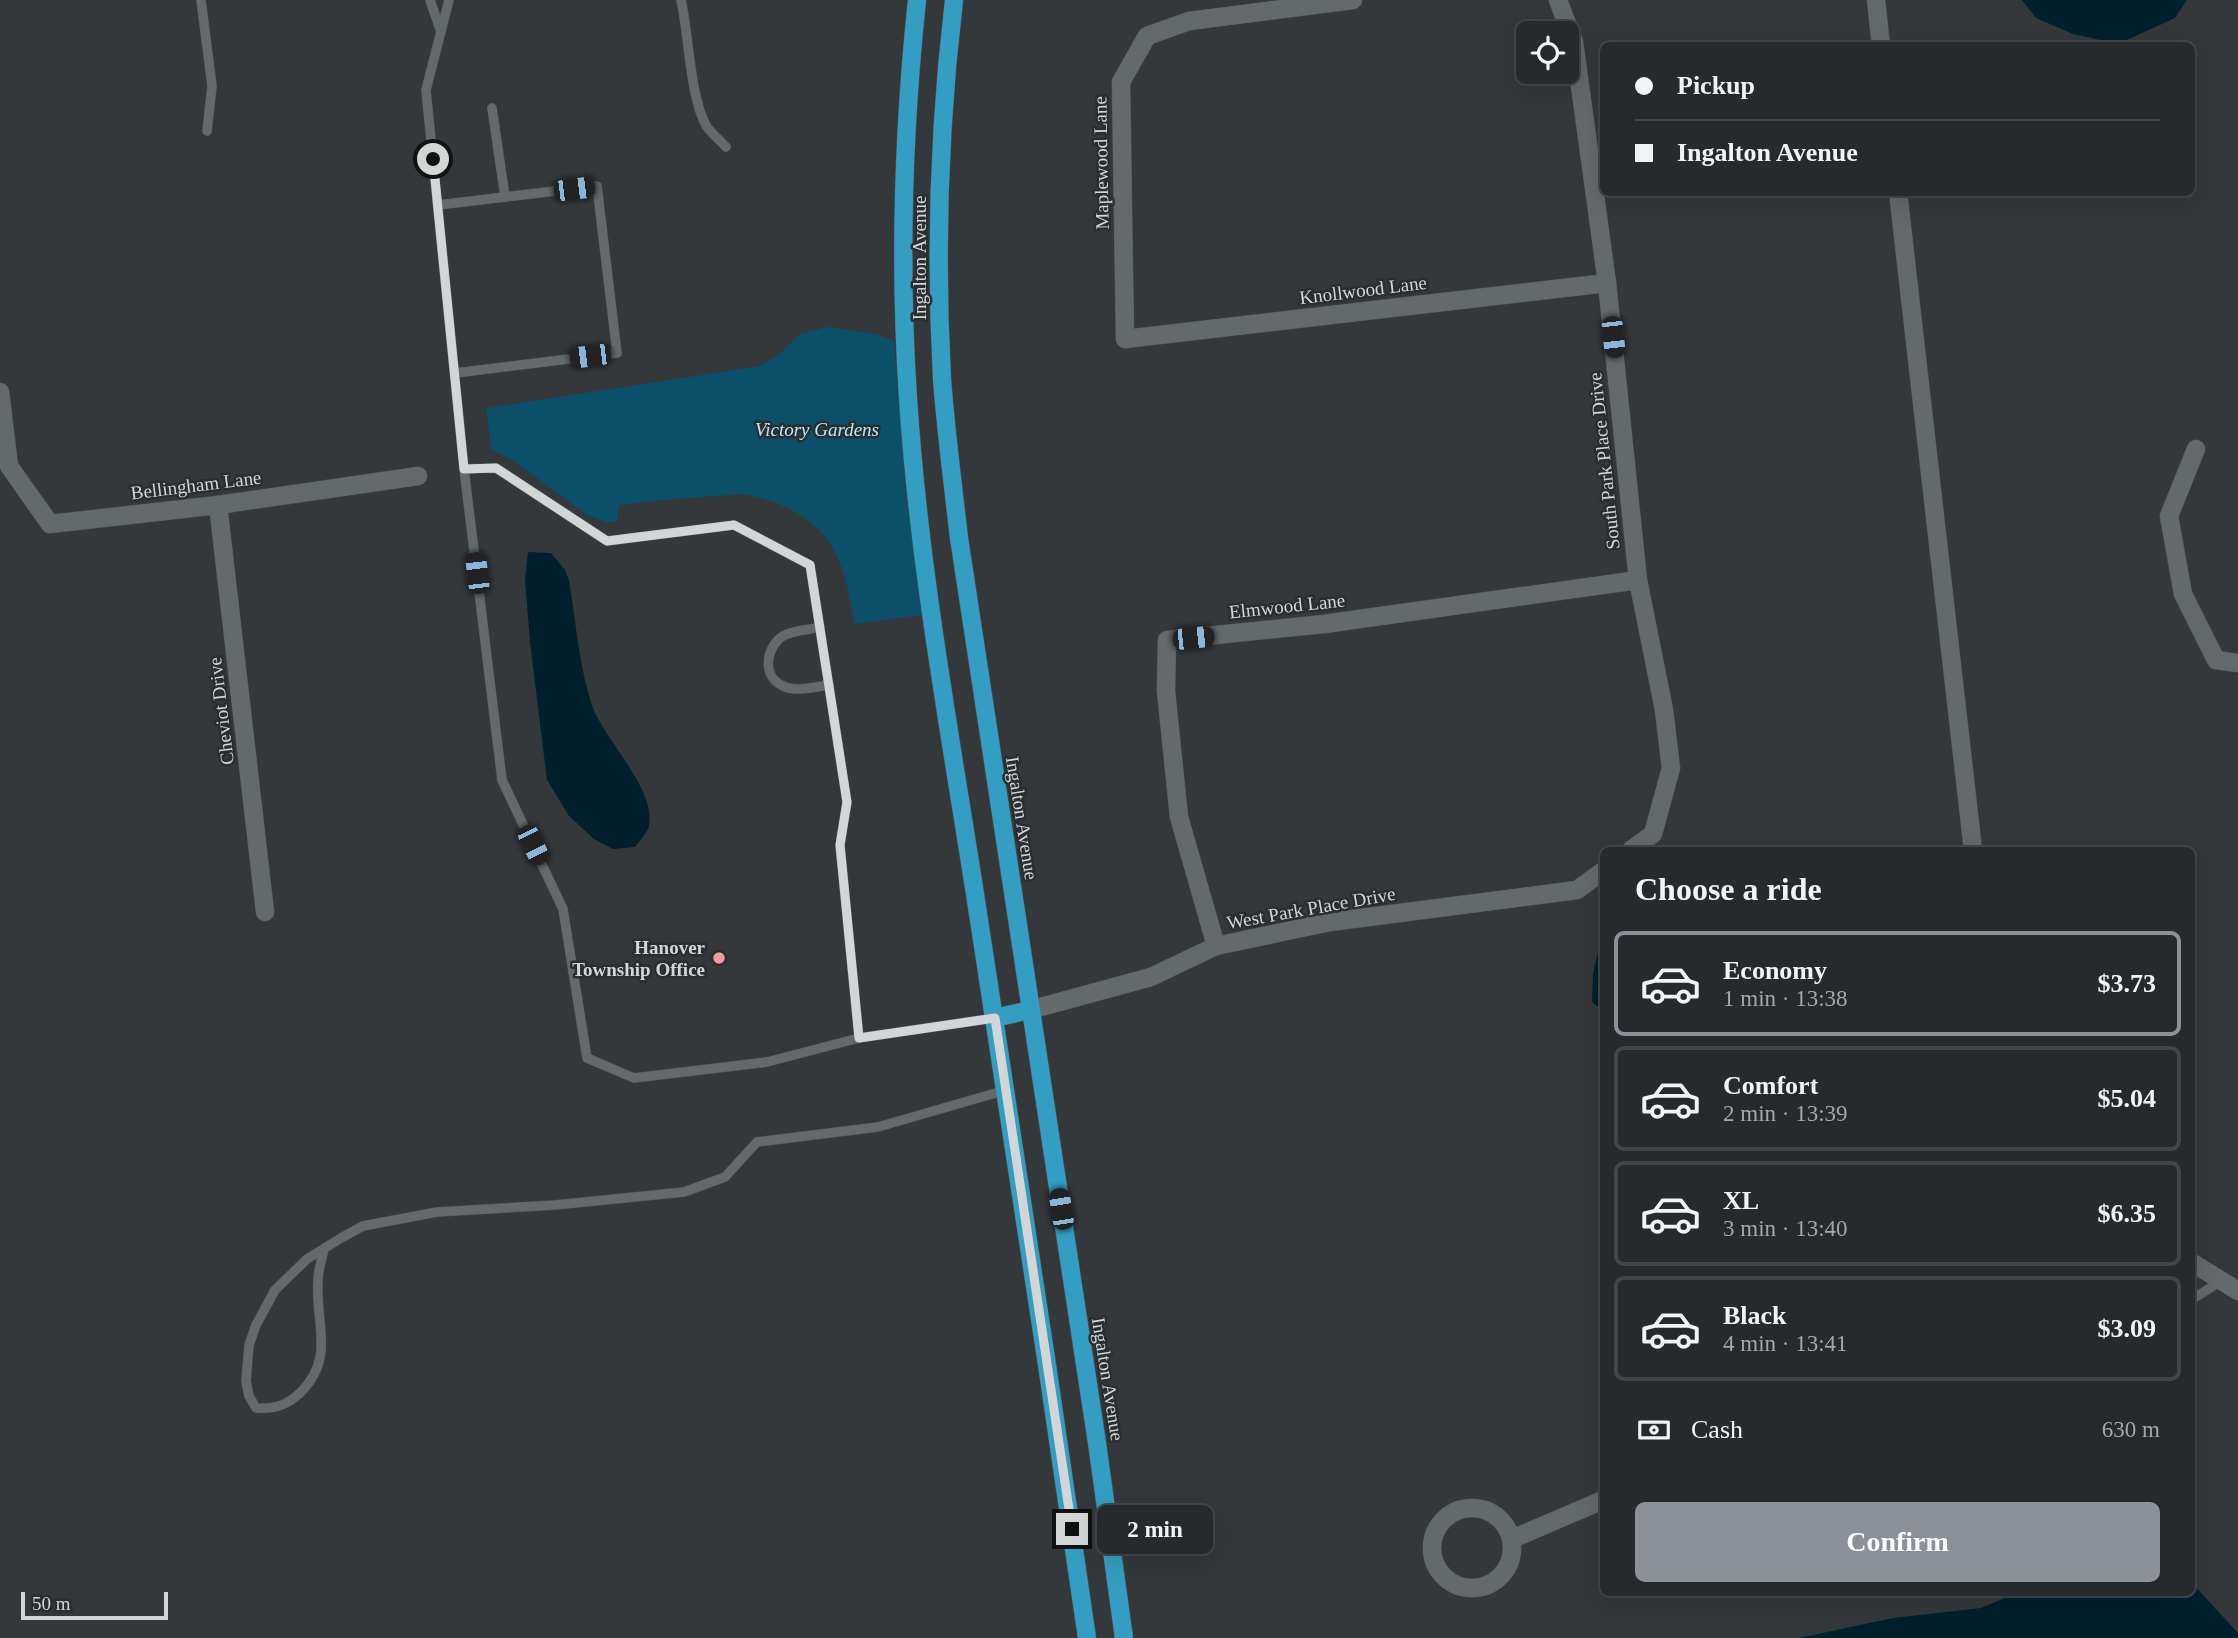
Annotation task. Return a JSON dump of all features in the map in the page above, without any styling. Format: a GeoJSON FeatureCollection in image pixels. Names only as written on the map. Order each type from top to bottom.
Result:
{"type":"FeatureCollection","features":[{"type":"Feature","properties":{"kind":"main road","name":"Ingalton Avenue"},"geometry":{"type":"LineString","coordinates":[[917,0],[905,132],[902,234],[908,400],[932,617],[1006,1090],[1087,1638]]}},
{"type":"Feature","properties":{"kind":"main road","name":"Ingalton Avenue"},"geometry":{"type":"LineString","coordinates":[[954,0],[940,166],[939,267],[943,380],[959,538],[1095,1430],[1124,1638]]}},
{"type":"Feature","properties":{"kind":"main road"},"geometry":{"type":"LineString","coordinates":[[995,1018],[1030,1010]]}},
{"type":"Feature","properties":{"kind":"street","name":"Maplewood Lane"},"geometry":{"type":"LineString","coordinates":[[1125,339],[1121,82],[1147,36],[1189,21],[1353,0]]}},
{"type":"Feature","properties":{"kind":"street","name":"South Park Place Drive"},"geometry":{"type":"LineString","coordinates":[[1558,0],[1574,42],[1607,283],[1638,580],[1664,710],[1671,768],[1653,834],[1635,847]]}},
{"type":"Feature","properties":{"kind":"street"},"geometry":{"type":"LineString","coordinates":[[1876,0],[1881,42]]}},
{"type":"Feature","properties":{"kind":"street"},"geometry":{"type":"LineString","coordinates":[[1898,196],[1973,847]]}},
{"type":"Feature","properties":{"kind":"street","name":"Knollwood Lane"},"geometry":{"type":"LineString","coordinates":[[1125,339],[1607,283]]}},
{"type":"Feature","properties":{"kind":"street","name":"Bellingham Lane"},"geometry":{"type":"LineString","coordinates":[[0,393],[9,466],[50,524],[218,505],[418,475]]}},
{"type":"Feature","properties":{"kind":"street"},"geometry":{"type":"LineString","coordinates":[[2196,449],[2169,516],[2183,594],[2216,660],[2238,663]]}},
{"type":"Feature","properties":{"kind":"street","name":"Cheviot Drive"},"geometry":{"type":"LineString","coordinates":[[218,505],[265,912]]}},
{"type":"Feature","properties":{"kind":"street","name":"Elmwood Lane"},"geometry":{"type":"LineString","coordinates":[[1216,946],[1179,817],[1166,691],[1167,640],[1324,624],[1638,580]]}},
{"type":"Feature","properties":{"kind":"street","name":"West Park Place Drive"},"geometry":{"type":"LineString","coordinates":[[1030,1010],[1151,977],[1216,946],[1330,922],[1577,890],[1600,873]]}},
{"type":"Feature","properties":{"kind":"street"},"geometry":{"type":"LineString","coordinates":[[2195,1265],[2238,1291]]}},
{"type":"Feature","properties":{"kind":"street"},"geometry":{"type":"LineString","coordinates":[[1512,1539],[1600,1501]]}},
{"type":"Feature","properties":{"kind":"street"},"geometry":{"type":"LineString","coordinates":[[1463,1508],[1488,1510],[1499,1517],[1512,1539],[1513,1553],[1509,1566],[1501,1577],[1482,1587],[1461,1587],[1448,1581],[1438,1571],[1433,1558],[1434,1533],[1451,1513],[1463,1508]]}},
{"type":"Feature","properties":{"kind":"lane"},"geometry":{"type":"LineString","coordinates":[[201,0],[212,86],[207,131]]}},
{"type":"Feature","properties":{"kind":"lane"},"geometry":{"type":"LineString","coordinates":[[430,0],[441,34]]}},
{"type":"Feature","properties":{"kind":"lane"},"geometry":{"type":"LineString","coordinates":[[449,0],[426,90],[464,469],[502,780],[564,909],[587,1058],[634,1078],[767,1062],[859,1038],[995,1018]]}},
{"type":"Feature","properties":{"kind":"lane"},"geometry":{"type":"LineString","coordinates":[[681,0],[697,105],[708,128],[726,147]]}},
{"type":"Feature","properties":{"kind":"lane"},"geometry":{"type":"LineString","coordinates":[[492,108],[505,197]]}},
{"type":"Feature","properties":{"kind":"lane"},"geometry":{"type":"LineString","coordinates":[[438,205],[597,186],[617,353],[455,373]]}},
{"type":"Feature","properties":{"kind":"lane"},"geometry":{"type":"LineString","coordinates":[[464,469],[496,468],[607,541],[734,525],[810,565],[847,802],[840,845],[859,1038]]}},
{"type":"Feature","properties":{"kind":"lane"},"geometry":{"type":"LineString","coordinates":[[820,627],[786,634],[772,645],[768,660],[771,674],[780,685],[797,690],[829,685]]}},
{"type":"Feature","properties":{"kind":"lane"},"geometry":{"type":"LineString","coordinates":[[324,1248],[318,1278],[322,1342],[319,1368],[308,1385],[291,1401],[274,1409],[256,1408],[248,1396],[246,1381],[249,1345],[256,1325],[275,1290],[307,1259],[324,1248],[363,1226],[437,1212],[555,1205],[684,1192],[725,1177],[757,1142],[878,1127],[1006,1090]]}},
{"type":"Feature","properties":{"kind":"lane"},"geometry":{"type":"LineString","coordinates":[[2195,1297],[2221,1281]]}},
{"type":"Feature","properties":{"kind":"green space","name":"Victory Gardens"},"geometry":{"type":"Polygon","coordinates":[[[827,327],[876,334],[894,341],[906,491],[922,615],[854,624],[844,575],[832,547],[817,527],[784,506],[740,494],[679,499],[619,505],[617,522],[606,522],[586,514],[511,459],[491,449],[486,408],[760,366],[779,354],[800,334],[827,327]]]}},
{"type":"Feature","properties":{"kind":"shaded area"},"geometry":{"type":"Polygon","coordinates":[[[2022,0],[2187,0],[2175,18],[2122,42],[2109,42],[2073,34],[2036,18],[2022,0]]]}},
{"type":"Feature","properties":{"kind":"shaded area"},"geometry":{"type":"Polygon","coordinates":[[[528,552],[551,553],[565,570],[569,580],[581,661],[593,708],[630,767],[650,815],[648,829],[635,847],[613,849],[594,839],[569,816],[547,780],[530,642],[525,580],[528,552]]]}},
{"type":"Feature","properties":{"kind":"shaded area"},"geometry":{"type":"Polygon","coordinates":[[[1600,943],[1600,1009],[1592,1002],[1593,974],[1600,943]]]}},
{"type":"Feature","properties":{"kind":"shaded area"},"geometry":{"type":"Polygon","coordinates":[[[2195,1586],[2238,1633],[2238,1638],[1799,1638],[1893,1618],[1981,1608],[2007,1597],[2195,1596],[2195,1586]]]}},
{"type":"Feature","properties":{"kind":"place","name":"Hanover Township Office"},"geometry":{"type":"Point","coordinates":[719,958]}},
{"type":"Feature","properties":{"kind":"route"},"geometry":{"type":"LineString","coordinates":[[433,159],[464,469],[496,468],[607,541],[734,525],[810,565],[847,802],[840,845],[859,1038],[995,1018],[1072,1529]]}}]}
